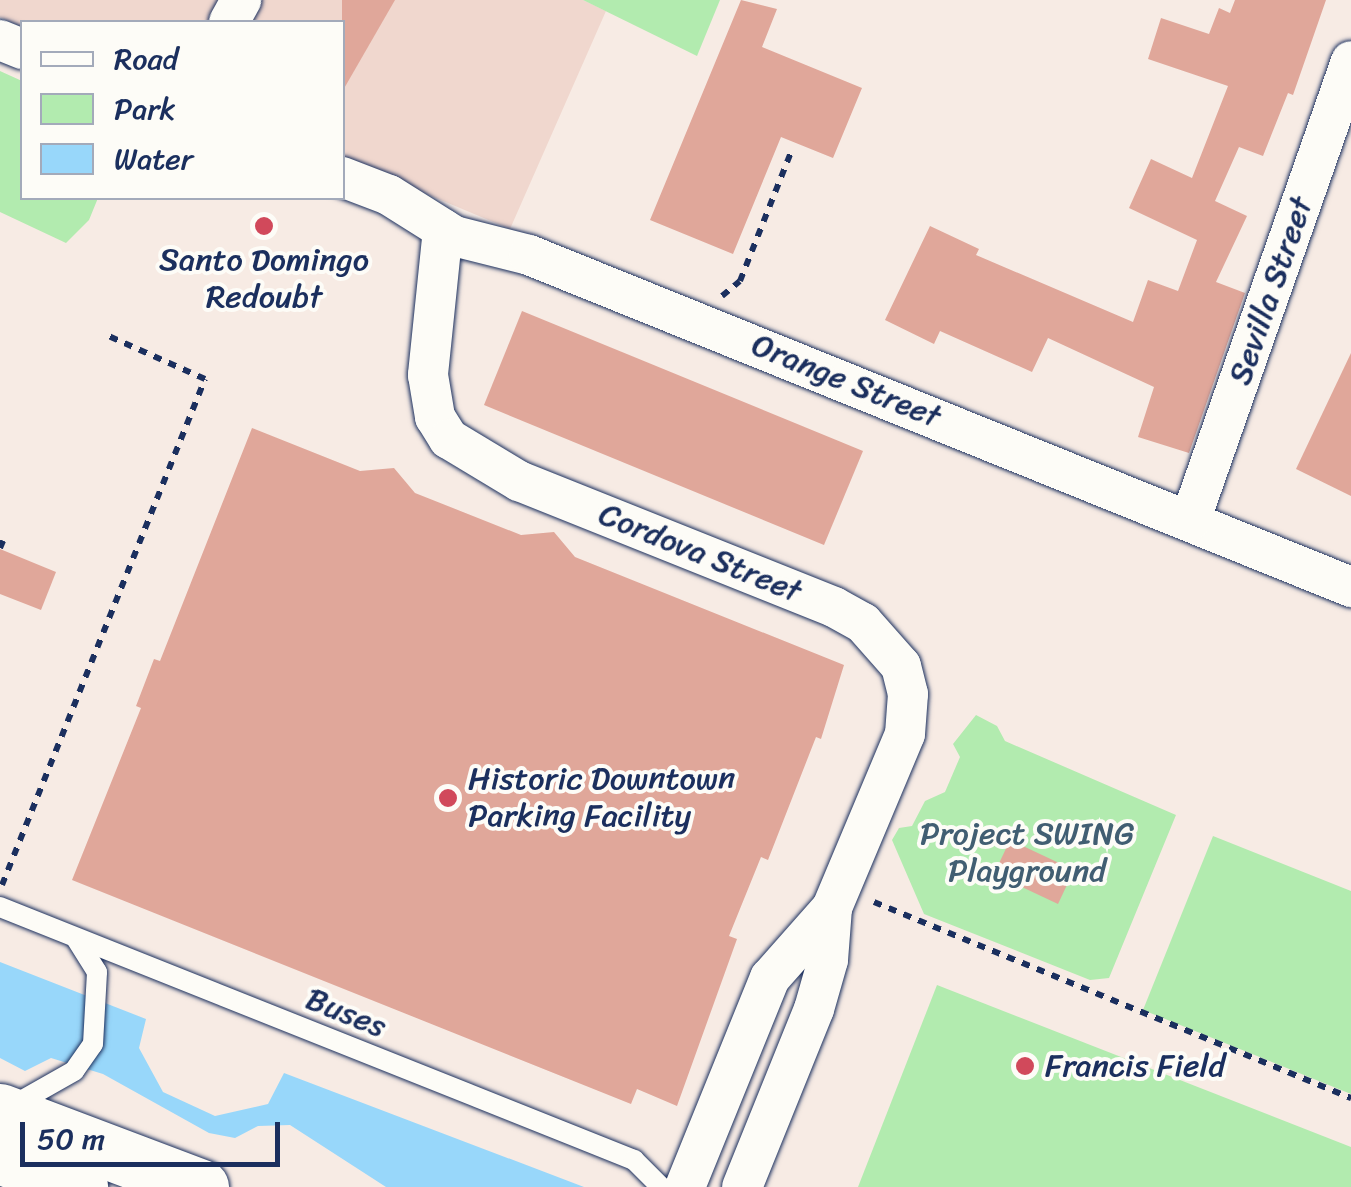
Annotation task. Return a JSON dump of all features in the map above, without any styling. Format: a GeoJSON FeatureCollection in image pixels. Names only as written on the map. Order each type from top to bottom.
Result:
{"type":"FeatureCollection","features":[{"type":"Feature","properties":{"kind":"main road"},"geometry":{"type":"LineString","coordinates":[[0,1111],[201,1187]]}},
{"type":"Feature","properties":{"kind":"main road"},"geometry":{"type":"LineString","coordinates":[[0,1156],[80,1187]]}},
{"type":"Feature","properties":{"kind":"street","name":"Sevilla Street"},"geometry":{"type":"LineString","coordinates":[[1190,521],[1351,61]]}},
{"type":"Feature","properties":{"kind":"street","name":"Orange Street"},"geometry":{"type":"LineString","coordinates":[[345,178],[388,195],[443,229],[528,254],[1351,587]]}},
{"type":"Feature","properties":{"kind":"street","name":"Cordova Street"},"geometry":{"type":"LineString","coordinates":[[443,229],[428,375],[435,417],[449,439],[519,481],[834,607],[864,623],[901,666],[908,694],[905,734],[836,898],[828,960],[814,1009],[742,1187]]}},
{"type":"Feature","properties":{"kind":"street","name":"Cordova Street"},"geometry":{"type":"LineString","coordinates":[[685,1187],[770,978],[836,898]]}},
{"type":"Feature","properties":{"kind":"lane","name":"Buses"},"geometry":{"type":"LineString","coordinates":[[0,907],[634,1160],[661,1187]]}},
{"type":"Feature","properties":{"kind":"lane"},"geometry":{"type":"LineString","coordinates":[[0,1111],[74,1071],[93,1044],[100,996],[98,972],[74,937]]}},
{"type":"Feature","properties":{"kind":"path"},"geometry":{"type":"LineString","coordinates":[[719,302],[740,281],[791,152]]}},
{"type":"Feature","properties":{"kind":"path"},"geometry":{"type":"LineString","coordinates":[[0,890],[205,379],[106,335]]}},
{"type":"Feature","properties":{"kind":"path"},"geometry":{"type":"LineString","coordinates":[[836,898],[1351,1098]]}},
{"type":"Feature","properties":{"kind":"shaded area"},"geometry":{"type":"Polygon","coordinates":[[[0,0],[221,0],[210,20],[20,20],[20,26],[0,17],[0,0]]]}},
{"type":"Feature","properties":{"kind":"shaded area"},"geometry":{"type":"Polygon","coordinates":[[[260,0],[583,0],[606,11],[510,229],[345,160],[345,20],[250,20],[260,0]]]}},
{"type":"Feature","properties":{"kind":"green space"},"geometry":{"type":"Polygon","coordinates":[[[583,0],[720,0],[697,56],[583,0]]]}},
{"type":"Feature","properties":{"kind":"green space"},"geometry":{"type":"Polygon","coordinates":[[[0,71],[20,80],[20,200],[97,200],[89,220],[66,243],[0,212],[0,71]]]}},
{"type":"Feature","properties":{"kind":"green space","name":"Project SWING Playground"},"geometry":{"type":"Polygon","coordinates":[[[976,715],[997,726],[1005,741],[1176,815],[1109,978],[1090,980],[924,914],[892,840],[899,828],[912,826],[925,801],[945,792],[960,757],[953,744],[976,715]]]}},
{"type":"Feature","properties":{"kind":"green space"},"geometry":{"type":"Polygon","coordinates":[[[1213,836],[1351,891],[1351,1094],[1143,1010],[1213,836]]]}},
{"type":"Feature","properties":{"kind":"green space","name":"Francis Field"},"geometry":{"type":"Polygon","coordinates":[[[937,985],[1351,1147],[1351,1187],[858,1187],[937,985]]]}},
{"type":"Feature","properties":{"kind":"water"},"geometry":{"type":"Polygon","coordinates":[[[0,962],[146,1019],[139,1048],[163,1092],[215,1116],[268,1104],[284,1073],[584,1187],[386,1187],[290,1125],[258,1126],[235,1138],[209,1133],[103,1074],[51,1058],[25,1071],[0,1058],[0,962]]]}},
{"type":"Feature","properties":{"kind":"building"},"geometry":{"type":"Polygon","coordinates":[[[342,0],[395,0],[345,87],[345,20],[342,0]]]}},
{"type":"Feature","properties":{"kind":"building"},"geometry":{"type":"Polygon","coordinates":[[[741,0],[777,9],[762,47],[862,88],[833,158],[781,137],[733,254],[650,220],[741,0]]]}},
{"type":"Feature","properties":{"kind":"building"},"geometry":{"type":"Polygon","coordinates":[[[1235,0],[1326,0],[1293,95],[1288,93],[1263,156],[1239,147],[1215,201],[1247,216],[1216,282],[1245,293],[1189,453],[1138,437],[1154,387],[1048,338],[1032,372],[940,331],[934,344],[885,320],[930,226],[979,249],[976,255],[1133,322],[1148,280],[1178,291],[1197,240],[1129,208],[1151,159],[1192,178],[1228,86],[1148,59],[1161,18],[1209,34],[1219,8],[1230,13],[1235,0]]]}},
{"type":"Feature","properties":{"kind":"building"},"geometry":{"type":"Polygon","coordinates":[[[522,311],[863,451],[824,545],[484,405],[522,311]]]}},
{"type":"Feature","properties":{"kind":"building"},"geometry":{"type":"Polygon","coordinates":[[[1351,353],[1351,496],[1296,469],[1351,353]]]}},
{"type":"Feature","properties":{"kind":"building","name":"Historic Downtown Parking Facility"},"geometry":{"type":"Polygon","coordinates":[[[252,428],[360,471],[394,468],[415,493],[521,535],[554,532],[575,557],[844,665],[821,739],[816,737],[768,860],[761,857],[729,936],[737,939],[677,1106],[637,1089],[631,1104],[72,880],[141,708],[136,706],[154,659],[160,661],[252,428]]]}},
{"type":"Feature","properties":{"kind":"building"},"geometry":{"type":"Polygon","coordinates":[[[0,549],[56,572],[41,610],[0,594],[0,549]]]}},
{"type":"Feature","properties":{"kind":"building"},"geometry":{"type":"Polygon","coordinates":[[[1010,840],[1074,870],[1058,904],[994,874],[1010,840]]]}},
{"type":"Feature","properties":{"kind":"place","name":"Santo Domingo Redoubt"},"geometry":{"type":"Point","coordinates":[264,226]}},
{"type":"Feature","properties":{"kind":"place","name":"Historic Downtown Parking Facility"},"geometry":{"type":"Point","coordinates":[448,798]}},
{"type":"Feature","properties":{"kind":"place","name":"Francis Field"},"geometry":{"type":"Point","coordinates":[1025,1066]}}]}
